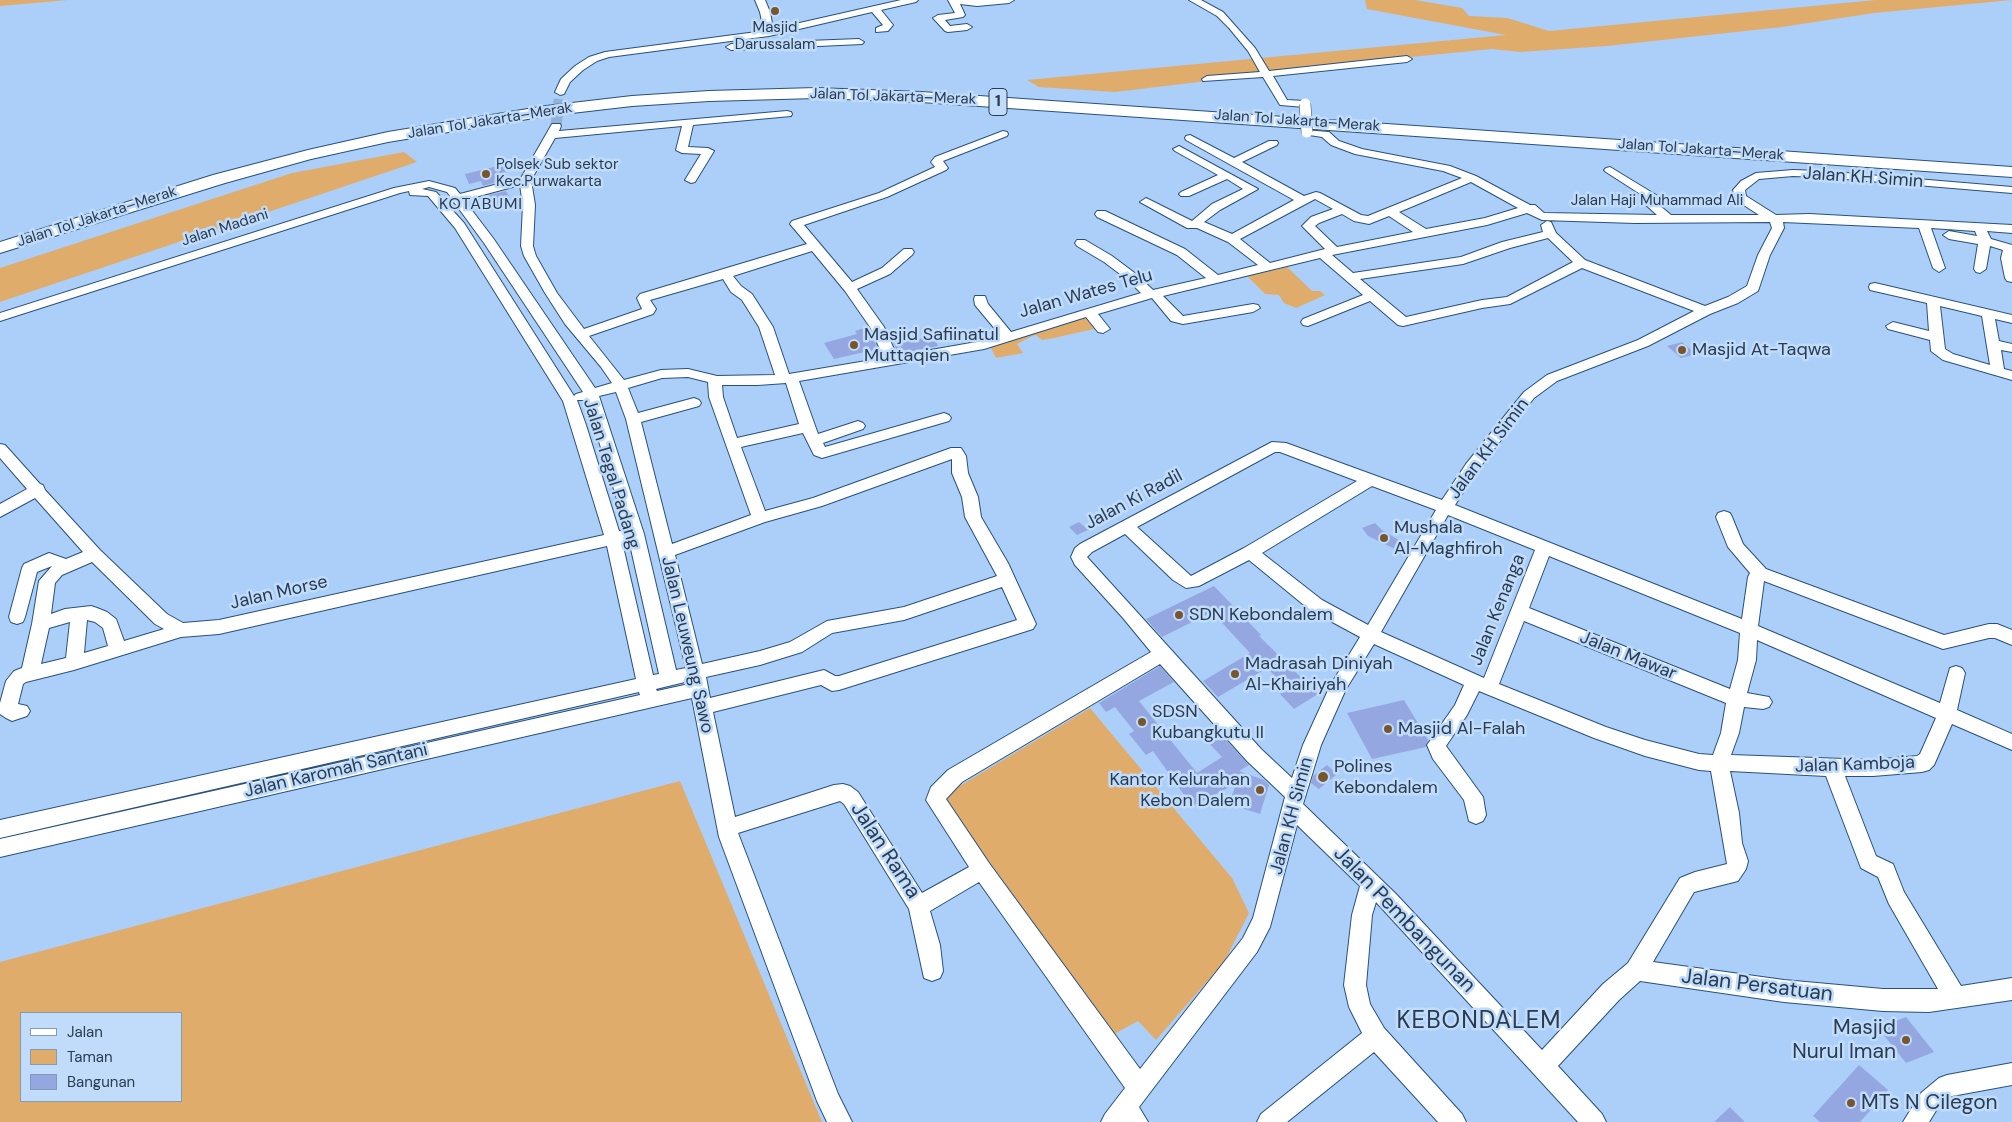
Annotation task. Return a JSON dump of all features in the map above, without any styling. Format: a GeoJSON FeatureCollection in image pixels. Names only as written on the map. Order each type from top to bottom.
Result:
{"type":"FeatureCollection","features":[{"type":"Feature","properties":{"kind":"highway","name":"Jalan Tol Jakarta–Merak"},"geometry":{"type":"LineString","coordinates":[[0,236],[237,163],[373,131],[499,108],[569,99],[726,86],[821,84],[1050,95],[2012,162]]}},
{"type":"Feature","properties":{"kind":"highway","name":"Jalan Tol Jakarta–Merak"},"geometry":{"type":"LineString","coordinates":[[0,248],[219,179],[308,155],[388,137],[546,111],[632,101],[709,96],[816,93],[921,97],[2012,172]]}},
{"type":"Feature","properties":{"kind":"street"},"geometry":{"type":"LineString","coordinates":[[760,0],[765,12],[769,33]]}},
{"type":"Feature","properties":{"kind":"street"},"geometry":{"type":"LineString","coordinates":[[560,92],[563,84],[574,71],[586,62],[600,56],[769,33],[913,0]]}},
{"type":"Feature","properties":{"kind":"street"},"geometry":{"type":"LineString","coordinates":[[960,15],[954,0],[989,3],[1009,0]]}},
{"type":"Feature","properties":{"kind":"street"},"geometry":{"type":"LineString","coordinates":[[1194,0],[1220,14],[1232,26],[1252,50],[1284,103],[1305,104],[1307,132],[1325,134],[1335,142],[1359,152],[1434,164],[1472,178],[1536,212],[1550,234],[1581,263],[1706,311]]}},
{"type":"Feature","properties":{"kind":"street"},"geometry":{"type":"LineString","coordinates":[[875,10],[888,26],[879,30]]}},
{"type":"Feature","properties":{"kind":"street"},"geometry":{"type":"LineString","coordinates":[[967,27],[948,30],[938,18],[977,13]]}},
{"type":"Feature","properties":{"kind":"street"},"geometry":{"type":"LineString","coordinates":[[707,42],[707,47],[737,48],[859,42]]}},
{"type":"Feature","properties":{"kind":"street"},"geometry":{"type":"LineString","coordinates":[[1207,79],[1407,59]]}},
{"type":"Feature","properties":{"kind":"street"},"geometry":{"type":"LineString","coordinates":[[458,197],[451,190],[434,189],[440,203],[525,180],[554,130],[588,130],[787,114]]}},
{"type":"Feature","properties":{"kind":"street"},"geometry":{"type":"LineString","coordinates":[[688,122],[682,150],[708,151],[691,180]]}},
{"type":"Feature","properties":{"kind":"street"},"geometry":{"type":"LineString","coordinates":[[892,360],[877,327],[850,288],[796,224],[891,191],[942,168],[937,162],[939,160],[1003,134]]}},
{"type":"Feature","properties":{"kind":"street"},"geometry":{"type":"LineString","coordinates":[[1190,138],[1303,200]]}},
{"type":"Feature","properties":{"kind":"street"},"geometry":{"type":"LineString","coordinates":[[1234,162],[1273,143]]}},
{"type":"Feature","properties":{"kind":"street"},"geometry":{"type":"LineString","coordinates":[[1179,149],[1252,189],[1222,204],[1196,222],[1198,224]]}},
{"type":"Feature","properties":{"kind":"street"},"geometry":{"type":"LineString","coordinates":[[1610,170],[1652,197],[1655,201],[1653,206],[1668,219]]}},
{"type":"Feature","properties":{"kind":"street","name":"Jalan KH Simin"},"geometry":{"type":"LineString","coordinates":[[1125,1117],[1140,1089],[1250,945],[1263,920],[1294,802],[1312,744],[1339,686],[1371,635],[1445,507],[1476,461],[1529,395],[1539,386],[1572,370],[1643,343],[1706,311],[1733,300],[1753,288],[1764,255],[1778,228],[1777,222],[1773,218],[1740,198],[1739,190],[1745,183],[1756,176],[1812,174],[2012,190]]}},
{"type":"Feature","properties":{"kind":"street"},"geometry":{"type":"LineString","coordinates":[[1222,204],[1190,192],[1227,175]]}},
{"type":"Feature","properties":{"kind":"street"},"geometry":{"type":"LineString","coordinates":[[1232,239],[1303,200],[1319,195],[1341,210],[1364,220],[1371,220],[1472,178]]}},
{"type":"Feature","properties":{"kind":"street","name":"Jalan Leuweung Sawo"},"geometry":{"type":"LineString","coordinates":[[525,180],[529,205],[527,246],[530,256],[551,293],[620,385],[633,419],[704,706],[727,828],[826,1092],[840,1122]]}},
{"type":"Feature","properties":{"kind":"street","name":"Jalan Madani"},"geometry":{"type":"LineString","coordinates":[[0,317],[398,190],[420,185],[434,189]]}},
{"type":"Feature","properties":{"kind":"street","name":"Jalan Madani"},"geometry":{"type":"LineString","coordinates":[[0,326],[403,196],[434,189]]}},
{"type":"Feature","properties":{"kind":"street","name":"Jalan Tegal Padang"},"geometry":{"type":"LineString","coordinates":[[458,197],[591,393],[636,534],[671,687]]}},
{"type":"Feature","properties":{"kind":"street"},"geometry":{"type":"LineString","coordinates":[[1146,202],[1191,224],[1198,224],[1232,239],[1269,268]]}},
{"type":"Feature","properties":{"kind":"street","name":"Jalan Tegal Padang"},"geometry":{"type":"LineString","coordinates":[[440,203],[460,226],[570,401],[614,538],[648,692]]}},
{"type":"Feature","properties":{"kind":"street"},"geometry":{"type":"LineString","coordinates":[[1341,210],[1315,220],[1308,226],[1328,253],[1350,277],[1404,322],[1411,322],[1482,304],[1510,300],[1581,263]]}},
{"type":"Feature","properties":{"kind":"street"},"geometry":{"type":"LineString","coordinates":[[1390,212],[1425,234]]}},
{"type":"Feature","properties":{"kind":"street","name":"Jalan Haji Muhammad Ali"},"geometry":{"type":"LineString","coordinates":[[1536,212],[1587,218],[1773,218],[2012,229]]}},
{"type":"Feature","properties":{"kind":"street","name":"Jalan Wates Telu"},"geometry":{"type":"LineString","coordinates":[[570,401],[591,393],[652,376],[673,373],[702,375],[715,380],[758,381],[787,378],[984,345],[1152,294],[1328,253],[1536,212]]}},
{"type":"Feature","properties":{"kind":"street"},"geometry":{"type":"LineString","coordinates":[[1101,214],[1181,252],[1216,280]]}},
{"type":"Feature","properties":{"kind":"street"},"geometry":{"type":"LineString","coordinates":[[460,226],[475,221]]}},
{"type":"Feature","properties":{"kind":"street"},"geometry":{"type":"LineString","coordinates":[[1924,224],[1939,268]]}},
{"type":"Feature","properties":{"kind":"street"},"geometry":{"type":"LineString","coordinates":[[1979,227],[1985,241],[1980,269]]}},
{"type":"Feature","properties":{"kind":"street"},"geometry":{"type":"LineString","coordinates":[[1350,277],[1463,260],[1506,245],[1550,234]]}},
{"type":"Feature","properties":{"kind":"street"},"geometry":{"type":"LineString","coordinates":[[1949,235],[1985,241],[2011,249],[2007,258],[2010,264],[2011,278]]}},
{"type":"Feature","properties":{"kind":"street"},"geometry":{"type":"LineString","coordinates":[[1081,243],[1108,258],[1132,276],[1176,318],[1183,320],[1253,308]]}},
{"type":"Feature","properties":{"kind":"street"},"geometry":{"type":"LineString","coordinates":[[580,334],[648,311],[649,309],[643,298],[645,297],[725,275],[814,246]]}},
{"type":"Feature","properties":{"kind":"street"},"geometry":{"type":"LineString","coordinates":[[850,288],[886,271],[908,252]]}},
{"type":"Feature","properties":{"kind":"street"},"geometry":{"type":"LineString","coordinates":[[725,275],[747,297],[766,327],[818,451],[822,453],[944,418]]}},
{"type":"Feature","properties":{"kind":"street"},"geometry":{"type":"LineString","coordinates":[[1875,287],[2012,319]]}},
{"type":"Feature","properties":{"kind":"street"},"geometry":{"type":"LineString","coordinates":[[1308,322],[1371,296]]}},
{"type":"Feature","properties":{"kind":"street"},"geometry":{"type":"LineString","coordinates":[[980,299],[982,305],[1008,337]]}},
{"type":"Feature","properties":{"kind":"street"},"geometry":{"type":"LineString","coordinates":[[1933,301],[1938,350],[1943,354],[2012,376]]}},
{"type":"Feature","properties":{"kind":"street"},"geometry":{"type":"LineString","coordinates":[[1090,313],[1103,329]]}},
{"type":"Feature","properties":{"kind":"street"},"geometry":{"type":"LineString","coordinates":[[1988,314],[1995,344],[1998,372]]}},
{"type":"Feature","properties":{"kind":"street"},"geometry":{"type":"LineString","coordinates":[[1894,326],[1936,337]]}},
{"type":"Feature","properties":{"kind":"street"},"geometry":{"type":"LineString","coordinates":[[1995,344],[2012,348]]}},
{"type":"Feature","properties":{"kind":"street"},"geometry":{"type":"LineString","coordinates":[[715,380],[716,397],[760,518]]}},
{"type":"Feature","properties":{"kind":"street"},"geometry":{"type":"LineString","coordinates":[[633,419],[694,403]]}},
{"type":"Feature","properties":{"kind":"street"},"geometry":{"type":"LineString","coordinates":[[732,444],[858,426]]}},
{"type":"Feature","properties":{"kind":"street","name":"Jalan Ki Radil"},"geometry":{"type":"LineString","coordinates":[[1294,802],[1254,754],[1162,654],[1129,613],[1079,557],[1086,548],[1272,447],[1281,447],[1445,507],[1750,630],[2012,742]]}},
{"type":"Feature","properties":{"kind":"street"},"geometry":{"type":"LineString","coordinates":[[0,449],[38,489],[94,554],[161,619],[181,630]]}},
{"type":"Feature","properties":{"kind":"street"},"geometry":{"type":"LineString","coordinates":[[666,552],[760,518],[817,502],[956,452],[959,456],[960,473],[970,497],[973,517],[1000,563],[1027,622],[1024,626],[980,637],[839,683],[832,684],[824,677],[704,706]]}},
{"type":"Feature","properties":{"kind":"street"},"geometry":{"type":"LineString","coordinates":[[1127,527],[1186,582],[1193,582],[1250,552],[1358,488],[1368,480]]}},
{"type":"Feature","properties":{"kind":"street"},"geometry":{"type":"LineString","coordinates":[[0,511],[38,489]]}},
{"type":"Feature","properties":{"kind":"street"},"geometry":{"type":"LineString","coordinates":[[1724,517],[1736,546],[1761,574],[1943,642],[1989,631],[1997,631],[2012,638]]}},
{"type":"Feature","properties":{"kind":"street","name":"Jalan Morse"},"geometry":{"type":"LineString","coordinates":[[30,673],[74,663],[181,630],[219,627],[636,534]]}},
{"type":"Feature","properties":{"kind":"street","name":"Jalan Kenanga"},"geometry":{"type":"LineString","coordinates":[[1476,814],[1473,797],[1436,745],[1482,685],[1520,612],[1544,548]]}},
{"type":"Feature","properties":{"kind":"street","name":"Jalan Kamboja"},"geometry":{"type":"LineString","coordinates":[[1250,552],[1316,605],[1371,635],[1482,685],[1602,733],[1646,748],[1699,762],[1832,768],[1873,768],[1922,764],[1927,759],[1947,714],[1956,673]]}},
{"type":"Feature","properties":{"kind":"street"},"geometry":{"type":"LineString","coordinates":[[21,711],[12,713],[7,710],[15,681],[20,676],[30,673],[41,624],[47,581],[53,573],[94,554]]}},
{"type":"Feature","properties":{"kind":"street"},"geometry":{"type":"LineString","coordinates":[[17,617],[30,568],[48,559],[60,562],[64,567]]}},
{"type":"Feature","properties":{"kind":"street"},"geometry":{"type":"LineString","coordinates":[[1542,1066],[1611,992],[1636,970],[1687,885],[1696,881],[1731,874],[1736,869],[1738,861],[1732,843],[1729,813],[1719,764],[1730,733],[1736,699],[1747,660],[1751,606],[1756,578],[1761,574]]}},
{"type":"Feature","properties":{"kind":"street","name":"Jalan Karomah Santani"},"geometry":{"type":"LineString","coordinates":[[0,829],[354,758],[698,681],[796,647],[827,628],[904,613],[1007,579]]}},
{"type":"Feature","properties":{"kind":"street","name":"Jalan Mawar"},"geometry":{"type":"LineString","coordinates":[[1520,612],[1736,699],[1763,702]]}},
{"type":"Feature","properties":{"kind":"street"},"geometry":{"type":"LineString","coordinates":[[41,624],[66,616],[91,613],[101,617],[110,624],[118,650]]}},
{"type":"Feature","properties":{"kind":"street"},"geometry":{"type":"LineString","coordinates":[[74,663],[79,615]]}},
{"type":"Feature","properties":{"kind":"street"},"geometry":{"type":"LineString","coordinates":[[1140,1089],[982,870],[936,800],[938,793],[955,776],[1162,654]]}},
{"type":"Feature","properties":{"kind":"street","name":"Jalan Karomah Santani"},"geometry":{"type":"LineString","coordinates":[[0,848],[354,758]]}},
{"type":"Feature","properties":{"kind":"street"},"geometry":{"type":"LineString","coordinates":[[1832,768],[1868,862],[1886,870],[1896,897],[1956,998]]}},
{"type":"Feature","properties":{"kind":"street","name":"Jalan Rama"},"geometry":{"type":"LineString","coordinates":[[727,828],[834,793],[843,792],[851,798],[919,906],[982,870]]}},
{"type":"Feature","properties":{"kind":"street","name":"Jalan Pembangunan"},"geometry":{"type":"LineString","coordinates":[[1294,802],[1594,1122]]}},
{"type":"Feature","properties":{"kind":"street"},"geometry":{"type":"LineString","coordinates":[[45,837],[50,818]]}},
{"type":"Feature","properties":{"kind":"street"},"geometry":{"type":"LineString","coordinates":[[1371,883],[1362,915],[1356,985],[1360,1006],[1376,1036],[1419,1086],[1454,1122]]}},
{"type":"Feature","properties":{"kind":"street"},"geometry":{"type":"LineString","coordinates":[[919,906],[929,945],[932,971]]}},
{"type":"Feature","properties":{"kind":"street","name":"Jalan Persatuan"},"geometry":{"type":"LineString","coordinates":[[1636,970],[1822,995],[1929,1001],[2012,989]]}},
{"type":"Feature","properties":{"kind":"street"},"geometry":{"type":"LineString","coordinates":[[1269,1122],[1376,1036]]}},
{"type":"Feature","properties":{"kind":"street"},"geometry":{"type":"LineString","coordinates":[[1915,1122],[1929,1102],[1947,1086],[2012,1074]]}},
{"type":"Feature","properties":{"kind":"green space"},"geometry":{"type":"Polygon","coordinates":[[[0,0],[68,0],[0,6],[0,0]]]}},
{"type":"Feature","properties":{"kind":"green space"},"geometry":{"type":"Polygon","coordinates":[[[1365,0],[1415,0],[1462,8],[1469,16],[1507,18],[1549,31],[1876,0],[2012,0],[1874,13],[1782,27],[1607,46],[1520,52],[1492,49],[1390,59],[1115,92],[1039,87],[1027,80],[1506,35],[1367,9],[1365,0]]]}},
{"type":"Feature","properties":{"kind":"green space"},"geometry":{"type":"Polygon","coordinates":[[[404,152],[417,162],[0,302],[0,268],[292,173],[404,152]]]}},
{"type":"Feature","properties":{"kind":"green space"},"geometry":{"type":"Polygon","coordinates":[[[1287,267],[1312,291],[1320,291],[1325,295],[1296,308],[1284,303],[1279,295],[1265,294],[1247,276],[1287,267]]]}},
{"type":"Feature","properties":{"kind":"green space"},"geometry":{"type":"Polygon","coordinates":[[[1089,316],[1098,328],[1042,340],[1036,335],[1030,337],[1017,344],[1023,353],[996,358],[990,346],[1089,316]]]}},
{"type":"Feature","properties":{"kind":"green space"},"geometry":{"type":"Polygon","coordinates":[[[1090,708],[1232,878],[1249,913],[1224,962],[1156,1040],[1138,1021],[1100,1042],[943,796],[1090,708]]]}},
{"type":"Feature","properties":{"kind":"green space"},"geometry":{"type":"Polygon","coordinates":[[[680,781],[822,1122],[0,1122],[0,962],[680,781]]]}},
{"type":"Feature","properties":{"kind":"building","name":"Polsek Sub sektor Kec.Purwakarta"},"geometry":{"type":"Polygon","coordinates":[[[502,165],[507,175],[498,177],[501,181],[483,186],[481,181],[469,184],[465,174],[502,165]]]}},
{"type":"Feature","properties":{"kind":"building"},"geometry":{"type":"Polygon","coordinates":[[[506,191],[514,205],[497,210],[489,195],[506,191]]]}},
{"type":"Feature","properties":{"kind":"building","name":"Masjid Safiinatul Muttaqien"},"geometry":{"type":"Polygon","coordinates":[[[868,327],[878,349],[834,359],[824,343],[857,334],[855,331],[868,327]]]}},
{"type":"Feature","properties":{"kind":"building"},"geometry":{"type":"Polygon","coordinates":[[[934,336],[938,346],[898,354],[894,344],[934,336]]]}},
{"type":"Feature","properties":{"kind":"building","name":"Masjid At-Taqwa"},"geometry":{"type":"Polygon","coordinates":[[[1682,342],[1696,354],[1681,358],[1667,346],[1682,342]]]}},
{"type":"Feature","properties":{"kind":"building"},"geometry":{"type":"Polygon","coordinates":[[[1079,522],[1088,530],[1077,535],[1069,527],[1079,522]]]}},
{"type":"Feature","properties":{"kind":"building","name":"Mushala Al-Maghfiroh"},"geometry":{"type":"Polygon","coordinates":[[[1375,523],[1382,530],[1402,542],[1397,550],[1368,536],[1362,528],[1375,523]]]}},
{"type":"Feature","properties":{"kind":"building"},"geometry":{"type":"Polygon","coordinates":[[[1214,586],[1261,635],[1259,636],[1318,694],[1294,709],[1280,694],[1288,689],[1267,668],[1218,697],[1203,681],[1250,653],[1212,612],[1162,637],[1146,619],[1214,586]]]}},
{"type":"Feature","properties":{"kind":"building"},"geometry":{"type":"Polygon","coordinates":[[[1160,666],[1174,682],[1139,701],[1197,773],[1222,757],[1203,737],[1216,729],[1249,765],[1239,771],[1264,780],[1269,785],[1260,814],[1229,804],[1236,784],[1192,806],[1153,751],[1146,755],[1129,734],[1134,731],[1115,707],[1106,712],[1099,703],[1160,666]]]}},
{"type":"Feature","properties":{"kind":"building","name":"Masjid Al-Falah"},"geometry":{"type":"Polygon","coordinates":[[[1404,700],[1428,740],[1426,747],[1372,759],[1347,713],[1404,700]]]}},
{"type":"Feature","properties":{"kind":"building","name":"Polines Kebondalem"},"geometry":{"type":"Polygon","coordinates":[[[1327,765],[1337,774],[1319,789],[1311,783],[1313,776],[1327,765]]]}},
{"type":"Feature","properties":{"kind":"building","name":"Masjid Nurul Iman"},"geometry":{"type":"Polygon","coordinates":[[[1906,1017],[1934,1052],[1906,1063],[1878,1028],[1906,1017]]]}},
{"type":"Feature","properties":{"kind":"building","name":"MTs N Cilegon"},"geometry":{"type":"Polygon","coordinates":[[[1859,1065],[1888,1090],[1860,1122],[1820,1122],[1813,1116],[1859,1065]]]}},
{"type":"Feature","properties":{"kind":"building"},"geometry":{"type":"Polygon","coordinates":[[[1730,1107],[1745,1122],[1714,1122],[1730,1107]]]}},
{"type":"Feature","properties":{"kind":"tunnel"},"geometry":{"type":"LineString","coordinates":[[556,126],[560,92]]}},
{"type":"Feature","properties":{"kind":"place","name":"Masjid Darussalam"},"geometry":{"type":"Point","coordinates":[775,11]}},
{"type":"Feature","properties":{"kind":"place","name":"Polsek Sub sektor Kec.Purwakarta"},"geometry":{"type":"Point","coordinates":[486,174]}},
{"type":"Feature","properties":{"kind":"place","name":"Masjid Safiinatul Muttaqien"},"geometry":{"type":"Point","coordinates":[854,345]}},
{"type":"Feature","properties":{"kind":"place","name":"Masjid At-Taqwa"},"geometry":{"type":"Point","coordinates":[1682,350]}},
{"type":"Feature","properties":{"kind":"place","name":"Mushala Al-Maghfiroh"},"geometry":{"type":"Point","coordinates":[1384,538]}},
{"type":"Feature","properties":{"kind":"place","name":"SDN Kebondalem"},"geometry":{"type":"Point","coordinates":[1179,615]}},
{"type":"Feature","properties":{"kind":"place","name":"Madrasah Diniyah Al-Khairiyah"},"geometry":{"type":"Point","coordinates":[1235,674]}},
{"type":"Feature","properties":{"kind":"place","name":"SDSN Kubangkutu II"},"geometry":{"type":"Point","coordinates":[1142,722]}},
{"type":"Feature","properties":{"kind":"place","name":"Masjid Al-Falah"},"geometry":{"type":"Point","coordinates":[1388,729]}},
{"type":"Feature","properties":{"kind":"place","name":"Polines Kebondalem"},"geometry":{"type":"Point","coordinates":[1323,777]}},
{"type":"Feature","properties":{"kind":"place","name":"Kantor Kelurahan Kebon Dalem"},"geometry":{"type":"Point","coordinates":[1260,790]}},
{"type":"Feature","properties":{"kind":"place","name":"Masjid Nurul Iman"},"geometry":{"type":"Point","coordinates":[1906,1040]}},
{"type":"Feature","properties":{"kind":"place","name":"MTs N Cilegon"},"geometry":{"type":"Point","coordinates":[1851,1103]}},
{"type":"Feature","properties":{"kind":"district","name":"KOTABUMI"},"geometry":{"type":"Point","coordinates":[481,205]}},
{"type":"Feature","properties":{"kind":"district","name":"KEBONDALEM"},"geometry":{"type":"Point","coordinates":[1479,1022]}}]}
